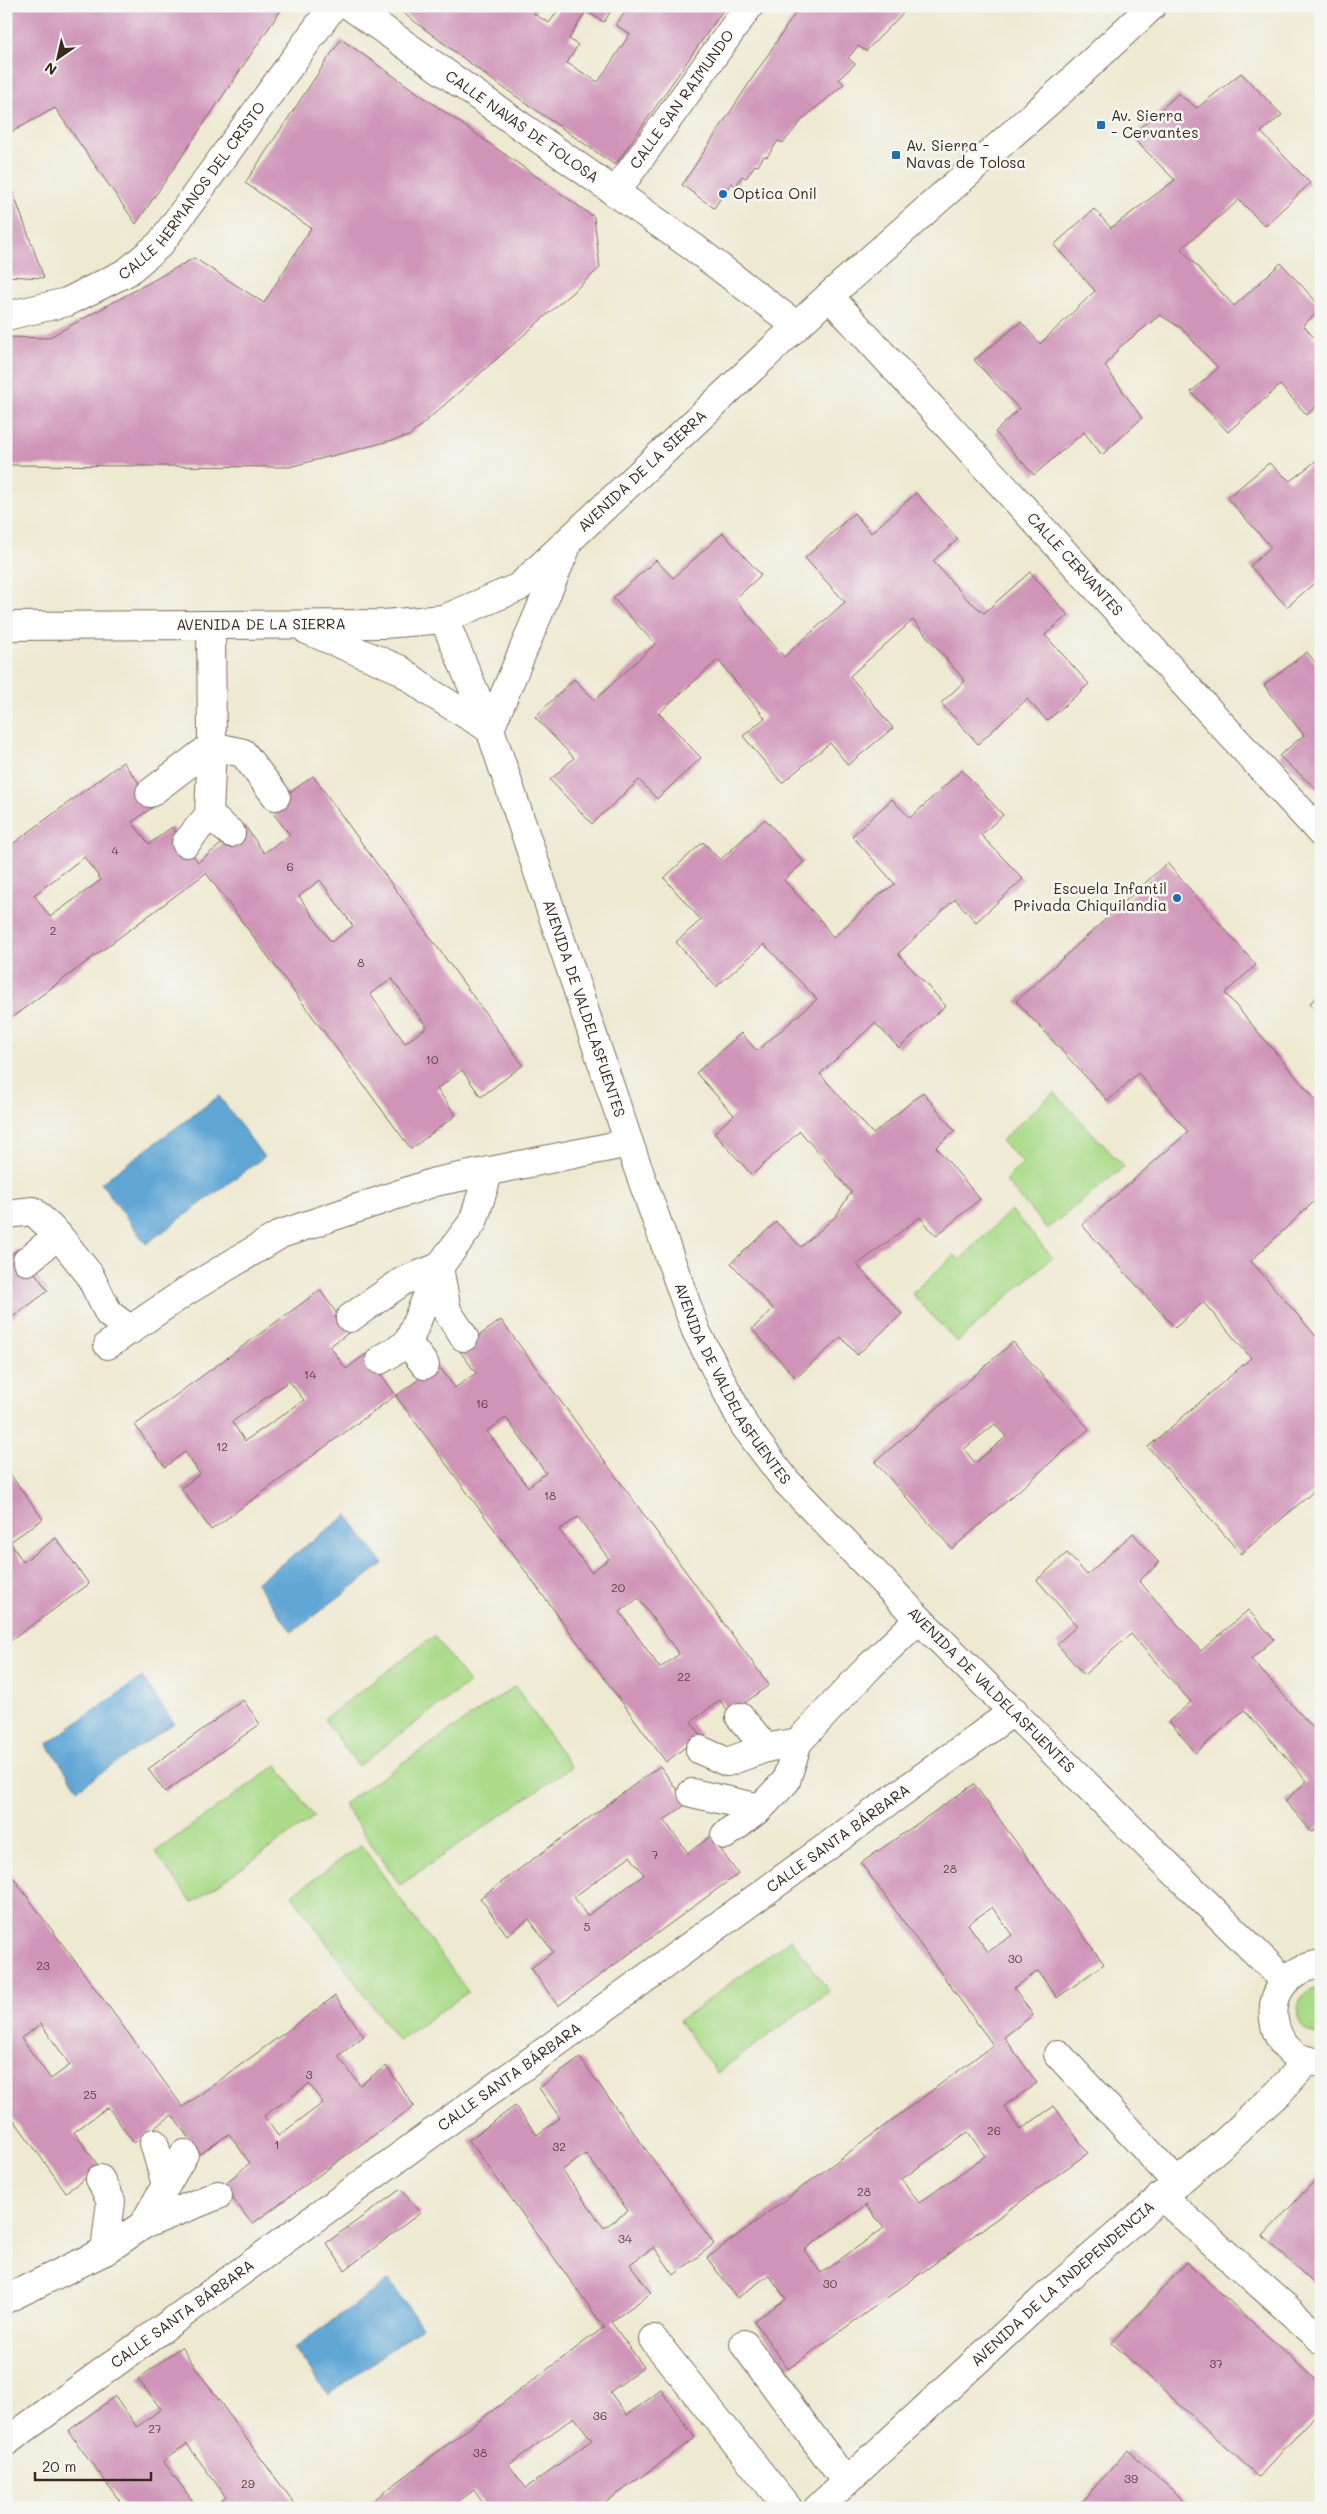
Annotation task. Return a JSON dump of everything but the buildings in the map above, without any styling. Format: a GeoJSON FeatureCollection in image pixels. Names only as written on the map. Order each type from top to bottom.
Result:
{"type":"FeatureCollection","features":[{"type":"Feature","properties":{"kind":"street","name":"CALLE HERMANOS DEL CRISTO"},"geometry":{"type":"LineString","coordinates":[[6,316],[67,302],[127,272],[160,244],[333,6]]}},
{"type":"Feature","properties":{"kind":"street","name":"CALLE NAVAS DE TOLOSA"},"geometry":{"type":"LineString","coordinates":[[350,6],[693,247],[798,326]]}},
{"type":"Feature","properties":{"kind":"street","name":"CALLE SAN RAIMUNDO"},"geometry":{"type":"LineString","coordinates":[[615,193],[749,6]]}},
{"type":"Feature","properties":{"kind":"street","name":"AVENIDA DE LA SIERRA"},"geometry":{"type":"LineString","coordinates":[[6,626],[384,624],[444,619],[519,587],[829,296],[1049,102],[1152,6]]}},
{"type":"Feature","properties":{"kind":"street","name":"CALLE CERVANTES"},"geometry":{"type":"LineString","coordinates":[[829,296],[1321,833]]}},
{"type":"Feature","properties":{"kind":"street"},"geometry":{"type":"LineString","coordinates":[[297,625],[399,669],[432,693],[490,729],[572,536]]}},
{"type":"Feature","properties":{"kind":"street","name":"AVENIDA DE VALDELASFUENTES"},"geometry":{"type":"LineString","coordinates":[[444,619],[490,729],[630,1143],[696,1331],[744,1425],[786,1481],[918,1620],[1014,1711],[1285,1981]]}},
{"type":"Feature","properties":{"kind":"street"},"geometry":{"type":"LineString","coordinates":[[186,844],[209,815],[212,746],[211,625]]}},
{"type":"Feature","properties":{"kind":"street"},"geometry":{"type":"LineString","coordinates":[[150,793],[212,746],[243,753],[276,796]]}},
{"type":"Feature","properties":{"kind":"street"},"geometry":{"type":"LineString","coordinates":[[209,815],[231,833]]}},
{"type":"Feature","properties":{"kind":"street"},"geometry":{"type":"LineString","coordinates":[[108,1345],[185,1292],[281,1234],[435,1182],[630,1143]]}},
{"type":"Feature","properties":{"kind":"street"},"geometry":{"type":"LineString","coordinates":[[380,1360],[408,1343],[439,1267],[472,1222],[488,1171]]}},
{"type":"Feature","properties":{"kind":"street"},"geometry":{"type":"LineString","coordinates":[[6,1214],[32,1211],[58,1235],[89,1274],[109,1314],[131,1330]]}},
{"type":"Feature","properties":{"kind":"street"},"geometry":{"type":"LineString","coordinates":[[27,1260],[58,1235]]}},
{"type":"Feature","properties":{"kind":"street"},"geometry":{"type":"LineString","coordinates":[[350,1318],[404,1282],[439,1267]]}},
{"type":"Feature","properties":{"kind":"street"},"geometry":{"type":"LineString","coordinates":[[439,1267],[447,1311],[464,1337]]}},
{"type":"Feature","properties":{"kind":"street"},"geometry":{"type":"LineString","coordinates":[[408,1343],[424,1365]]}},
{"type":"Feature","properties":{"kind":"street"},"geometry":{"type":"LineString","coordinates":[[725,1834],[760,1808],[786,1781],[798,1742],[870,1666],[918,1620]]}},
{"type":"Feature","properties":{"kind":"street","name":"CALLE SANTA BÁRBARA"},"geometry":{"type":"LineString","coordinates":[[6,2442],[1014,1711]]}},
{"type":"Feature","properties":{"kind":"street"},"geometry":{"type":"LineString","coordinates":[[740,1717],[766,1748]]}},
{"type":"Feature","properties":{"kind":"street"},"geometry":{"type":"LineString","coordinates":[[700,1750],[727,1762],[766,1748],[798,1742]]}},
{"type":"Feature","properties":{"kind":"street"},"geometry":{"type":"LineString","coordinates":[[692,1793],[760,1808]]}},
{"type":"Feature","properties":{"kind":"street"},"geometry":{"type":"LineString","coordinates":[[1314,2061],[1288,2048],[1276,2031],[1273,2016],[1274,2001],[1285,1981],[1301,1969],[1321,1964]]}},
{"type":"Feature","properties":{"kind":"street"},"geometry":{"type":"LineString","coordinates":[[1058,2054],[1169,2189],[1321,2339]]}},
{"type":"Feature","properties":{"kind":"street","name":"AVENIDA DE LA INDEPENDENCIA"},"geometry":{"type":"LineString","coordinates":[[818,2508],[1051,2292],[1314,2061]]}},
{"type":"Feature","properties":{"kind":"street"},"geometry":{"type":"LineString","coordinates":[[154,2143],[166,2185]]}},
{"type":"Feature","properties":{"kind":"street"},"geometry":{"type":"LineString","coordinates":[[143,2225],[184,2154]]}},
{"type":"Feature","properties":{"kind":"street"},"geometry":{"type":"LineString","coordinates":[[100,2180],[111,2201],[105,2251]]}},
{"type":"Feature","properties":{"kind":"street"},"geometry":{"type":"LineString","coordinates":[[6,2298],[105,2251],[143,2225],[218,2195]]}},
{"type":"Feature","properties":{"kind":"street"},"geometry":{"type":"LineString","coordinates":[[653,2340],[788,2508]]}},
{"type":"Feature","properties":{"kind":"street"},"geometry":{"type":"LineString","coordinates":[[744,2344],[846,2482]]}},
{"type":"Feature","properties":{"kind":"green space"},"geometry":{"type":"Polygon","coordinates":[[[1054,1092],[1124,1167],[1047,1229],[1005,1180],[1023,1163],[1001,1141],[1054,1092]]]}},
{"type":"Feature","properties":{"kind":"green space"},"geometry":{"type":"Polygon","coordinates":[[[1011,1210],[1052,1257],[957,1342],[912,1294],[954,1255],[960,1260],[1011,1210]]]}},
{"type":"Feature","properties":{"kind":"green space"},"geometry":{"type":"Polygon","coordinates":[[[434,1636],[469,1683],[358,1766],[324,1719],[434,1636]]]}},
{"type":"Feature","properties":{"kind":"green space"},"geometry":{"type":"Polygon","coordinates":[[[515,1686],[571,1767],[400,1885],[343,1804],[515,1686]]]}},
{"type":"Feature","properties":{"kind":"green space"},"geometry":{"type":"Polygon","coordinates":[[[277,1765],[314,1817],[192,1903],[155,1852],[277,1765]]]}},
{"type":"Feature","properties":{"kind":"green space"},"geometry":{"type":"Polygon","coordinates":[[[361,1845],[468,1992],[398,2041],[292,1895],[361,1845]]]}},
{"type":"Feature","properties":{"kind":"green space"},"geometry":{"type":"Polygon","coordinates":[[[791,1939],[829,1991],[717,2073],[679,2021],[791,1939]]]}},
{"type":"Feature","properties":{"kind":"green space"},"geometry":{"type":"Polygon","coordinates":[[[1321,1987],[1321,2035],[1311,2033],[1304,2028],[1299,2021],[1298,2012],[1299,2003],[1304,1995],[1311,1989],[1321,1987]]]}},
{"type":"Feature","properties":{"kind":"water"},"geometry":{"type":"Polygon","coordinates":[[[219,1096],[264,1157],[146,1244],[101,1183],[219,1096]]]}},
{"type":"Feature","properties":{"kind":"water"},"geometry":{"type":"Polygon","coordinates":[[[347,1515],[383,1564],[292,1632],[256,1583],[347,1515]]]}},
{"type":"Feature","properties":{"kind":"water"},"geometry":{"type":"Polygon","coordinates":[[[142,1677],[174,1723],[78,1789],[47,1744],[142,1677]]]}},
{"type":"Feature","properties":{"kind":"water"},"geometry":{"type":"Polygon","coordinates":[[[389,2280],[422,2327],[328,2395],[294,2348],[389,2280]]]}},
{"type":"Feature","properties":{"kind":"place","name":"Av. Sierra - Cervantes"},"geometry":{"type":"Point","coordinates":[1101,125]}},
{"type":"Feature","properties":{"kind":"place","name":"Av. Sierra - Navas de Tolosa"},"geometry":{"type":"Point","coordinates":[896,155]}},
{"type":"Feature","properties":{"kind":"place","name":"Optica Onil"},"geometry":{"type":"Point","coordinates":[723,194]}},
{"type":"Feature","properties":{"kind":"place","name":"Escuela Infantil Privada Chiquilandia"},"geometry":{"type":"Point","coordinates":[1177,898]}}]}
